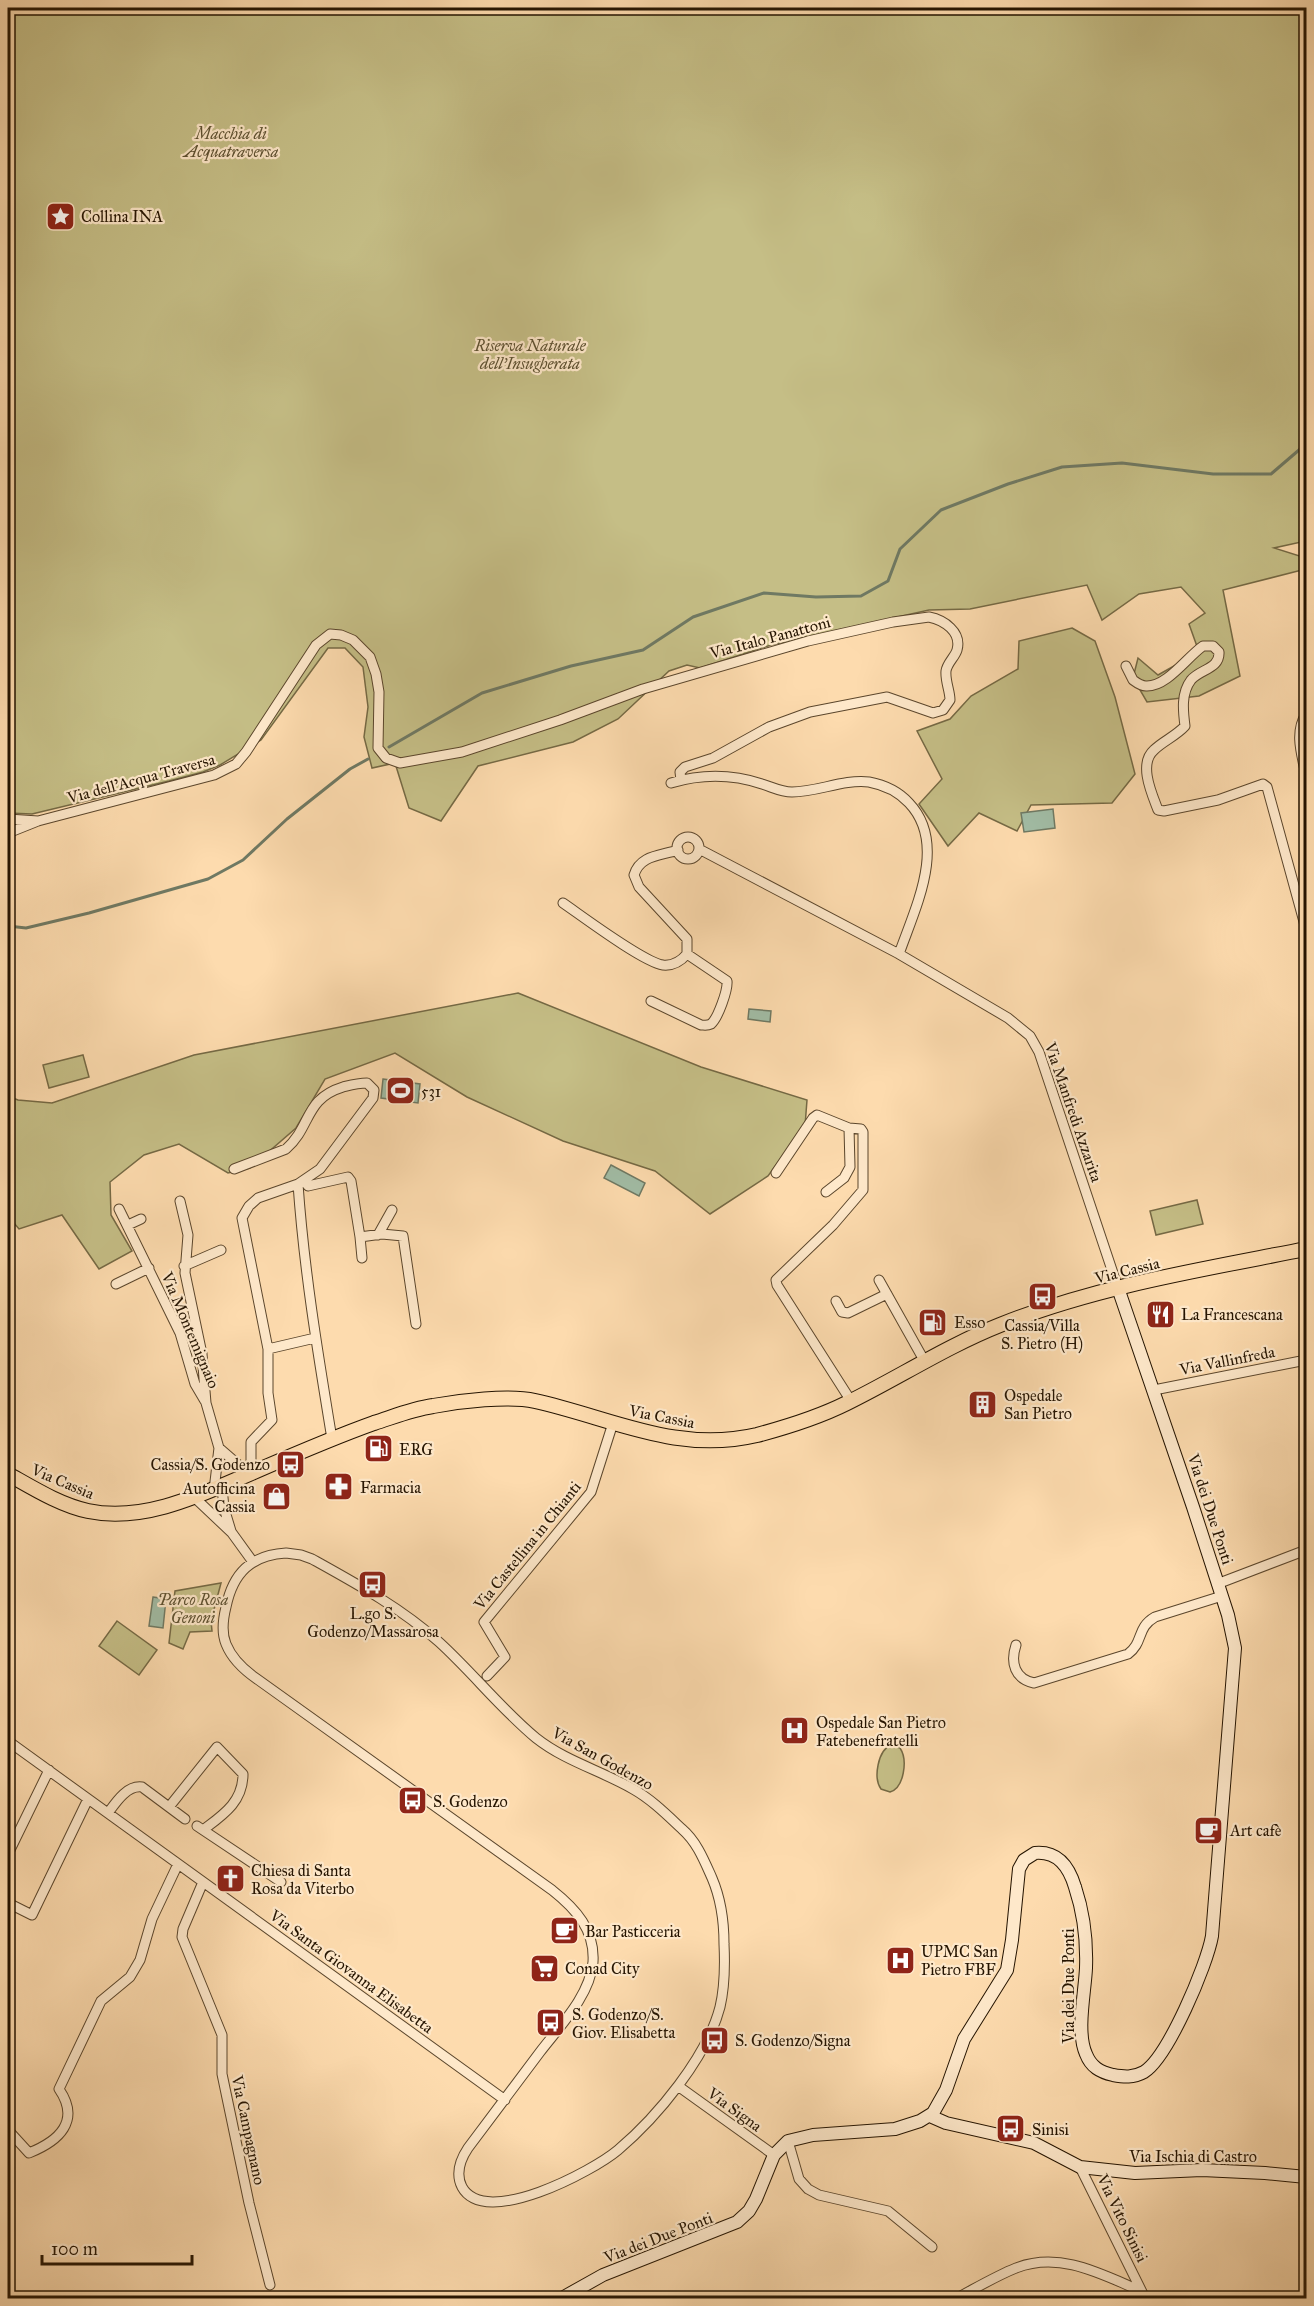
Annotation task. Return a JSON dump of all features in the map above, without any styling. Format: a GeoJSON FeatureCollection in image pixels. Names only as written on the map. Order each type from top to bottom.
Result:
{"type":"FeatureCollection","features":[{"type":"Feature","properties":{"kind":"main road","name":"Via Cassia"},"geometry":{"type":"LineString","coordinates":[[8,1474],[68,1505],[100,1513],[135,1512],[195,1498],[332,1439],[419,1408],[483,1401],[532,1400],[679,1440],[723,1440],[756,1435],[788,1426],[851,1401],[1001,1324],[1118,1288],[1306,1249]]}},
{"type":"Feature","properties":{"kind":"street","name":"Via Italo Panattoni"},"geometry":{"type":"LineString","coordinates":[[326,635],[337,634],[353,640],[363,648],[372,662],[379,692],[377,742],[379,751],[388,760],[407,762],[462,752],[560,720],[643,689],[849,631],[929,617],[940,620],[954,632],[958,643],[957,650],[946,670],[950,700],[946,708],[933,713],[888,697],[810,712],[769,727],[713,758],[685,767],[676,781],[696,777],[740,778],[776,790],[793,792],[854,782],[869,782],[884,786],[903,796],[921,819],[928,846],[924,876],[899,954]]}},
{"type":"Feature","properties":{"kind":"street","name":"Via dell'Acqua Traversa"},"geometry":{"type":"LineString","coordinates":[[8,832],[205,778],[232,767],[246,752],[316,645],[326,635]]}},
{"type":"Feature","properties":{"kind":"street"},"geometry":{"type":"LineString","coordinates":[[1126,666],[1133,680],[1146,687],[1173,674],[1203,646],[1213,646],[1219,652],[1220,658],[1215,665],[1201,671],[1186,688],[1183,704],[1185,726],[1152,751],[1148,760],[1148,784],[1158,810],[1164,811],[1218,800],[1263,784],[1267,787],[1306,929]]}},
{"type":"Feature","properties":{"kind":"street"},"geometry":{"type":"LineString","coordinates":[[1306,714],[1300,731],[1300,745],[1306,775]]}},
{"type":"Feature","properties":{"kind":"street","name":"Via dell'Acqua Traversa"},"geometry":{"type":"LineString","coordinates":[[8,819],[38,822]]}},
{"type":"Feature","properties":{"kind":"street"},"geometry":{"type":"LineString","coordinates":[[699,849],[696,855],[687,859],[681,856],[678,850],[680,841],[686,837],[696,840],[699,849],[899,954]]}},
{"type":"Feature","properties":{"kind":"street"},"geometry":{"type":"LineString","coordinates":[[562,903],[659,964],[674,964],[687,954],[688,944],[684,936],[645,894],[634,878],[637,868],[644,860],[678,850]]}},
{"type":"Feature","properties":{"kind":"street"},"geometry":{"type":"LineString","coordinates":[[651,1001],[701,1025],[708,1025],[712,1021],[726,992],[727,981],[687,954]]}},
{"type":"Feature","properties":{"kind":"street","name":"Via Manfredi Azzarita"},"geometry":{"type":"LineString","coordinates":[[899,954],[1014,1022],[1036,1044],[1118,1288]]}},
{"type":"Feature","properties":{"kind":"street"},"geometry":{"type":"LineString","coordinates":[[234,1169],[286,1149],[317,1103],[328,1092],[359,1083],[371,1085],[374,1090],[373,1098],[320,1169],[301,1182],[258,1198],[249,1206],[242,1218],[267,1349],[268,1393],[272,1420],[251,1442],[250,1474]]}},
{"type":"Feature","properties":{"kind":"street"},"geometry":{"type":"LineString","coordinates":[[776,1173],[817,1115],[849,1128],[857,1127],[863,1132],[863,1190],[833,1225],[776,1280],[777,1286],[851,1401]]}},
{"type":"Feature","properties":{"kind":"street"},"geometry":{"type":"LineString","coordinates":[[826,1192],[848,1173],[850,1167],[849,1128]]}},
{"type":"Feature","properties":{"kind":"street"},"geometry":{"type":"LineString","coordinates":[[301,1182],[308,1186],[348,1177],[351,1180],[362,1258]]}},
{"type":"Feature","properties":{"kind":"street"},"geometry":{"type":"LineString","coordinates":[[301,1182],[301,1236],[332,1439]]}},
{"type":"Feature","properties":{"kind":"street","name":"Via Montemignaio"},"geometry":{"type":"LineString","coordinates":[[180,1201],[188,1235],[184,1266],[201,1346],[206,1403],[219,1448],[218,1488],[232,1533]]}},
{"type":"Feature","properties":{"kind":"street","name":"Via Montemignaio"},"geometry":{"type":"LineString","coordinates":[[119,1209],[184,1344],[196,1386],[206,1403]]}},
{"type":"Feature","properties":{"kind":"street"},"geometry":{"type":"LineString","coordinates":[[378,1235],[392,1210]]}},
{"type":"Feature","properties":{"kind":"street"},"geometry":{"type":"LineString","coordinates":[[128,1226],[141,1219]]}},
{"type":"Feature","properties":{"kind":"street"},"geometry":{"type":"LineString","coordinates":[[360,1237],[403,1236],[416,1324]]}},
{"type":"Feature","properties":{"kind":"street","name":"Via Montemignaio"},"geometry":{"type":"LineString","coordinates":[[184,1266],[222,1250]]}},
{"type":"Feature","properties":{"kind":"street","name":"Via Montemignaio"},"geometry":{"type":"LineString","coordinates":[[116,1284],[149,1268]]}},
{"type":"Feature","properties":{"kind":"street"},"geometry":{"type":"LineString","coordinates":[[879,1280],[925,1362]]}},
{"type":"Feature","properties":{"kind":"street","name":"Via dei Due Ponti"},"geometry":{"type":"LineString","coordinates":[[930,2116],[939,2105],[946,2090],[964,2039],[1006,1970],[1012,1940],[1019,1869],[1024,1860],[1035,1853],[1051,1855],[1064,1864],[1071,1874],[1079,1898],[1087,1946],[1082,2043],[1090,2062],[1102,2072],[1130,2077],[1140,2074],[1150,2067],[1164,2050],[1205,1966],[1212,1936],[1235,1656],[1232,1629],[1154,1390],[1118,1288]]}},
{"type":"Feature","properties":{"kind":"street"},"geometry":{"type":"LineString","coordinates":[[836,1301],[842,1312],[848,1313],[887,1294]]}},
{"type":"Feature","properties":{"kind":"street"},"geometry":{"type":"LineString","coordinates":[[267,1349],[315,1338]]}},
{"type":"Feature","properties":{"kind":"street","name":"Via Vallinfreda"},"geometry":{"type":"LineString","coordinates":[[1154,1390],[1306,1360]]}},
{"type":"Feature","properties":{"kind":"street","name":"Via Castellina in Chianti"},"geometry":{"type":"LineString","coordinates":[[487,1676],[506,1657],[484,1622],[591,1492],[613,1423]]}},
{"type":"Feature","properties":{"kind":"street"},"geometry":{"type":"LineString","coordinates":[[219,1448],[250,1474]]}},
{"type":"Feature","properties":{"kind":"street"},"geometry":{"type":"LineString","coordinates":[[195,1498],[232,1533],[253,1562]]}},
{"type":"Feature","properties":{"kind":"street"},"geometry":{"type":"LineString","coordinates":[[1217,1584],[1306,1550]]}},
{"type":"Feature","properties":{"kind":"street","name":"Via San Godenzo"},"geometry":{"type":"LineString","coordinates":[[274,1554],[301,1555],[398,1608],[448,1650],[511,1716],[545,1745],[635,1790],[691,1838],[703,1857],[720,1900],[724,1935],[722,1995],[714,2023],[678,2086],[638,2132],[603,2161],[557,2184],[505,2202],[487,2202],[474,2198],[465,2191],[458,2172],[466,2151],[575,2004],[588,1980],[593,1962],[592,1948],[584,1922],[565,1900],[239,1664],[226,1644],[223,1618],[233,1584],[253,1562],[274,1554]]}},
{"type":"Feature","properties":{"kind":"street"},"geometry":{"type":"LineString","coordinates":[[1016,1645],[1012,1656],[1016,1671],[1026,1682],[1034,1683],[1128,1654],[1134,1649],[1146,1623],[1155,1617],[1222,1596]]}},
{"type":"Feature","properties":{"kind":"street","name":"Via Santa Giovanna Elisabetta"},"geometry":{"type":"LineString","coordinates":[[8,1741],[505,2100]]}},
{"type":"Feature","properties":{"kind":"street"},"geometry":{"type":"LineString","coordinates":[[169,1807],[217,1748],[243,1774],[243,1785],[240,1796],[224,1814],[200,1828],[281,1882]]}},
{"type":"Feature","properties":{"kind":"street"},"geometry":{"type":"LineString","coordinates":[[8,1854],[49,1770]]}},
{"type":"Feature","properties":{"kind":"street"},"geometry":{"type":"LineString","coordinates":[[108,1813],[127,1791],[138,1786],[185,1819]]}},
{"type":"Feature","properties":{"kind":"street"},"geometry":{"type":"LineString","coordinates":[[8,1904],[32,1915],[88,1799]]}},
{"type":"Feature","properties":{"kind":"street"},"geometry":{"type":"LineString","coordinates":[[8,2130],[29,2153],[47,2146],[67,2125],[70,2107],[59,2089],[101,2001],[130,1977],[140,1960],[152,1919],[178,1864]]}},
{"type":"Feature","properties":{"kind":"street","name":"Via Campagnano"},"geometry":{"type":"LineString","coordinates":[[203,1882],[182,1936],[222,2035],[222,2074],[249,2203],[270,2285]]}},
{"type":"Feature","properties":{"kind":"street","name":"Via Signa"},"geometry":{"type":"LineString","coordinates":[[678,2086],[774,2156]]}},
{"type":"Feature","properties":{"kind":"street"},"geometry":{"type":"LineString","coordinates":[[930,2116],[895,2129],[813,2134],[788,2141],[800,2179],[808,2189],[819,2195],[888,2211],[932,2247]]}},
{"type":"Feature","properties":{"kind":"street","name":"Via Vito Sinisi"},"geometry":{"type":"LineString","coordinates":[[930,2116],[946,2123],[1035,2143],[1080,2167],[1143,2295]]}},
{"type":"Feature","properties":{"kind":"street","name":"Via dei Due Ponti"},"geometry":{"type":"LineString","coordinates":[[562,2298],[603,2275],[737,2222],[753,2205],[774,2156],[788,2141]]}},
{"type":"Feature","properties":{"kind":"street","name":"Via Ischia di Castro"},"geometry":{"type":"LineString","coordinates":[[1080,2167],[1136,2173],[1202,2170],[1306,2177]]}},
{"type":"Feature","properties":{"kind":"street"},"geometry":{"type":"LineString","coordinates":[[957,2298],[1015,2268],[1048,2262],[1068,2263],[1097,2272],[1143,2295]]}},
{"type":"Feature","properties":{"kind":"green space","name":"Riserva Naturale dell'Insugherata"},"geometry":{"type":"Polygon","coordinates":[[[8,8],[1306,8],[1306,541],[1274,548],[1306,558],[1306,569],[1223,590],[1240,676],[1199,696],[1147,702],[1133,678],[1138,658],[1158,675],[1199,652],[1189,624],[1205,613],[1181,587],[1139,594],[1102,620],[1087,585],[970,609],[929,610],[771,645],[700,668],[687,665],[669,671],[618,719],[573,742],[478,766],[441,821],[409,808],[395,763],[372,768],[364,737],[368,707],[363,667],[345,648],[328,648],[261,740],[220,765],[169,781],[32,814],[8,813],[8,8]]]}},
{"type":"Feature","properties":{"kind":"green space"},"geometry":{"type":"Polygon","coordinates":[[[1072,628],[1095,641],[1115,697],[1135,774],[1112,803],[1031,805],[1017,831],[979,813],[948,846],[919,804],[942,779],[917,731],[950,719],[971,696],[1018,669],[1019,641],[1072,628]]]}},
{"type":"Feature","properties":{"kind":"green space"},"geometry":{"type":"Polygon","coordinates":[[[518,993],[701,1067],[807,1100],[805,1126],[768,1176],[710,1214],[655,1171],[563,1141],[467,1097],[395,1053],[325,1079],[296,1128],[250,1168],[228,1173],[179,1144],[144,1155],[110,1182],[111,1215],[132,1251],[99,1269],[62,1215],[19,1229],[8,1216],[8,1096],[18,1100],[52,1103],[194,1055],[518,993]]]}},
{"type":"Feature","properties":{"kind":"green space"},"geometry":{"type":"Polygon","coordinates":[[[83,1055],[89,1077],[49,1088],[43,1065],[83,1055]]]}},
{"type":"Feature","properties":{"kind":"green space"},"geometry":{"type":"Polygon","coordinates":[[[1197,1200],[1203,1224],[1156,1235],[1150,1211],[1197,1200]]]}},
{"type":"Feature","properties":{"kind":"green space","name":"Parco Rosa Genoni"},"geometry":{"type":"Polygon","coordinates":[[[221,1583],[211,1621],[212,1631],[190,1632],[183,1649],[169,1643],[175,1591],[221,1583]]]}},
{"type":"Feature","properties":{"kind":"green space"},"geometry":{"type":"Polygon","coordinates":[[[117,1621],[157,1650],[139,1675],[99,1646],[117,1621]]]}},
{"type":"Feature","properties":{"kind":"green space"},"geometry":{"type":"Polygon","coordinates":[[[891,1745],[900,1748],[904,1766],[899,1785],[890,1792],[881,1789],[877,1772],[883,1752],[891,1745]]]}},
{"type":"Feature","properties":{"kind":"shaded area"},"geometry":{"type":"Polygon","coordinates":[[[1053,809],[1055,828],[1024,832],[1021,813],[1053,809]]]}},
{"type":"Feature","properties":{"kind":"shaded area"},"geometry":{"type":"Polygon","coordinates":[[[749,1009],[771,1011],[770,1022],[748,1019],[749,1009]]]}},
{"type":"Feature","properties":{"kind":"shaded area","name":"531"},"geometry":{"type":"Polygon","coordinates":[[[383,1079],[420,1084],[418,1103],[381,1098],[383,1079]]]}},
{"type":"Feature","properties":{"kind":"shaded area"},"geometry":{"type":"Polygon","coordinates":[[[611,1165],[645,1183],[639,1196],[604,1178],[611,1165]]]}},
{"type":"Feature","properties":{"kind":"shaded area"},"geometry":{"type":"Polygon","coordinates":[[[153,1597],[166,1599],[163,1628],[149,1626],[153,1597]]]}},
{"type":"Feature","properties":{"kind":"waterway"},"geometry":{"type":"LineString","coordinates":[[389,747],[482,693],[571,666],[643,650],[693,617],[764,593],[816,597],[861,596],[888,581],[900,549],[941,510],[1008,484],[1062,467],[1122,463],[1213,474],[1271,474],[1306,444]]}},
{"type":"Feature","properties":{"kind":"waterway"},"geometry":{"type":"LineString","coordinates":[[8,926],[26,928],[89,913],[208,879],[243,860],[287,819],[350,769],[368,759]]}},
{"type":"Feature","properties":{"kind":"place","name":"Collina INA"},"geometry":{"type":"Point","coordinates":[60,216]}},
{"type":"Feature","properties":{"kind":"place","name":"531"},"geometry":{"type":"Point","coordinates":[400,1091]}},
{"type":"Feature","properties":{"kind":"place","name":"Cassia/Villa S. Pietro (H)"},"geometry":{"type":"Point","coordinates":[1042,1297]}},
{"type":"Feature","properties":{"kind":"place","name":"La Francescana"},"geometry":{"type":"Point","coordinates":[1160,1314]}},
{"type":"Feature","properties":{"kind":"place","name":"Esso"},"geometry":{"type":"Point","coordinates":[933,1322]}},
{"type":"Feature","properties":{"kind":"place","name":"Ospedale San Pietro"},"geometry":{"type":"Point","coordinates":[983,1404]}},
{"type":"Feature","properties":{"kind":"place","name":"ERG"},"geometry":{"type":"Point","coordinates":[378,1449]}},
{"type":"Feature","properties":{"kind":"place","name":"Cassia/S. Godenzo"},"geometry":{"type":"Point","coordinates":[291,1464]}},
{"type":"Feature","properties":{"kind":"place","name":"Farmacia"},"geometry":{"type":"Point","coordinates":[339,1487]}},
{"type":"Feature","properties":{"kind":"place","name":"Autofficina Cassia"},"geometry":{"type":"Point","coordinates":[276,1497]}},
{"type":"Feature","properties":{"kind":"place","name":"L.go S. Godenzo/Massarosa"},"geometry":{"type":"Point","coordinates":[373,1585]}},
{"type":"Feature","properties":{"kind":"place","name":"Ospedale San Pietro Fatebenefratelli"},"geometry":{"type":"Point","coordinates":[795,1731]}},
{"type":"Feature","properties":{"kind":"place","name":"S. Godenzo"},"geometry":{"type":"Point","coordinates":[412,1801]}},
{"type":"Feature","properties":{"kind":"place","name":"Art cafè"},"geometry":{"type":"Point","coordinates":[1209,1830]}},
{"type":"Feature","properties":{"kind":"place","name":"Chiesa di Santa Rosa da Viterbo"},"geometry":{"type":"Point","coordinates":[230,1879]}},
{"type":"Feature","properties":{"kind":"place","name":"Bar Pasticceria"},"geometry":{"type":"Point","coordinates":[564,1931]}},
{"type":"Feature","properties":{"kind":"place","name":"UPMC San Pietro FBF"},"geometry":{"type":"Point","coordinates":[900,1960]}},
{"type":"Feature","properties":{"kind":"place","name":"Conad City"},"geometry":{"type":"Point","coordinates":[544,1968]}},
{"type":"Feature","properties":{"kind":"place","name":"S. Godenzo/S. Giov. Elisabetta"},"geometry":{"type":"Point","coordinates":[551,2023]}},
{"type":"Feature","properties":{"kind":"place","name":"S. Godenzo/Signa"},"geometry":{"type":"Point","coordinates":[714,2040]}},
{"type":"Feature","properties":{"kind":"place","name":"Sinisi"},"geometry":{"type":"Point","coordinates":[1011,2129]}},
{"type":"Feature","properties":{"kind":"park label","name":"Macchia di Acquatraversa"},"geometry":{"type":"Point","coordinates":[231,142]}}]}
